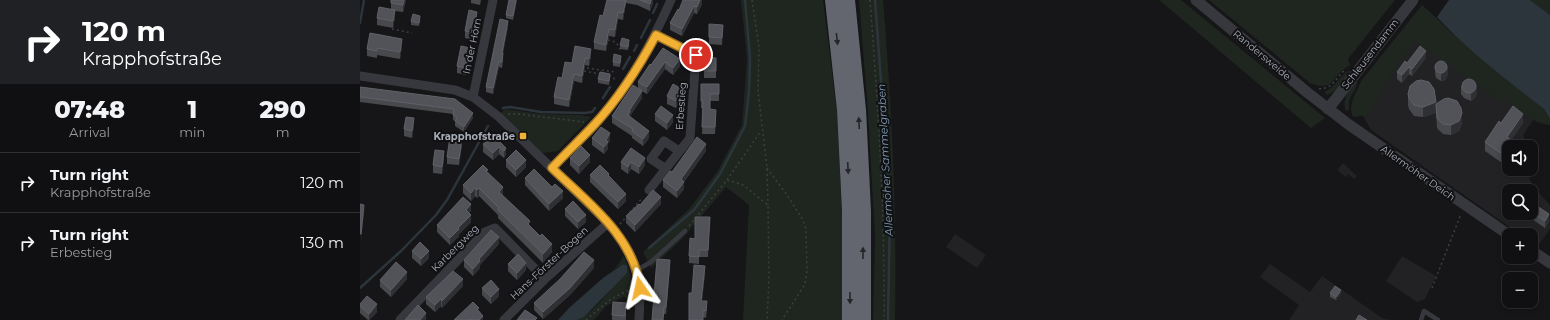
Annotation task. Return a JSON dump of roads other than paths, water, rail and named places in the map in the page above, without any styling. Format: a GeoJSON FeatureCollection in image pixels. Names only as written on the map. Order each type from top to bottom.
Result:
{"type":"FeatureCollection","features":[{"type":"Feature","properties":{"kind":"highway"},"geometry":{"type":"LineString","coordinates":[[833,0],[844,110],[850,211],[850,320]]}},
{"type":"Feature","properties":{"kind":"highway"},"geometry":{"type":"LineString","coordinates":[[847,0],[858,110],[864,211],[863,320]]}},
{"type":"Feature","properties":{"kind":"street","name":"In der Hörn"},"geometry":{"type":"LineString","coordinates":[[473,97],[493,0]]}},
{"type":"Feature","properties":{"kind":"street"},"geometry":{"type":"LineString","coordinates":[[552,168],[610,107],[656,35],[672,0]]}},
{"type":"Feature","properties":{"kind":"street","name":"Randersweide"},"geometry":{"type":"LineString","coordinates":[[1196,0],[1328,109]]}},
{"type":"Feature","properties":{"kind":"street","name":"Schleusendamm"},"geometry":{"type":"LineString","coordinates":[[1328,109],[1413,0]]}},
{"type":"Feature","properties":{"kind":"street","name":"Erbestieg"},"geometry":{"type":"LineString","coordinates":[[649,190],[690,138],[696,55],[656,35]]}},
{"type":"Feature","properties":{"kind":"street"},"geometry":{"type":"LineString","coordinates":[[360,76],[455,90],[473,97],[499,117],[608,223],[624,242],[637,270],[640,288],[639,320]]}},
{"type":"Feature","properties":{"kind":"street","name":"Allermöher Deich"},"geometry":{"type":"LineString","coordinates":[[1328,109],[1502,230]]}},
{"type":"Feature","properties":{"kind":"street","name":"Erbestieg"},"geometry":{"type":"LineString","coordinates":[[666,169],[651,159],[664,141],[679,152]]}},
{"type":"Feature","properties":{"kind":"street","name":"Hans-Förster-Bogen"},"geometry":{"type":"LineString","coordinates":[[504,320],[545,279],[608,223]]}},
{"type":"Feature","properties":{"kind":"street","name":"Karbergweg"},"geometry":{"type":"LineString","coordinates":[[400,320],[485,232],[495,228],[545,279]]}},
{"type":"Feature","properties":{"kind":"street"},"geometry":{"type":"LineString","coordinates":[[1538,255],[1550,263]]}},
{"type":"Feature","properties":{"kind":"lane"},"geometry":{"type":"LineString","coordinates":[[637,270],[651,262],[685,231]]}},
{"type":"Feature","properties":{"kind":"lane"},"geometry":{"type":"LineString","coordinates":[[1421,320],[1424,311],[1438,320]]}},
{"type":"Feature","properties":{"kind":"waterway"},"geometry":{"type":"LineString","coordinates":[[360,23],[364,0]]}},
{"type":"Feature","properties":{"kind":"waterway"},"geometry":{"type":"LineString","coordinates":[[649,248],[694,210],[720,174],[745,126],[749,92],[750,58],[745,0]]}},
{"type":"Feature","properties":{"kind":"waterway","name":"Allermöher Sammelgraben"},"geometry":{"type":"LineString","coordinates":[[875,0],[890,210],[888,320]]}},
{"type":"Feature","properties":{"kind":"waterway"},"geometry":{"type":"LineString","coordinates":[[653,13],[657,4]]}},
{"type":"Feature","properties":{"kind":"waterway"},"geometry":{"type":"LineString","coordinates":[[641,38],[650,20]]}},
{"type":"Feature","properties":{"kind":"waterway"},"geometry":{"type":"LineString","coordinates":[[634,51],[637,45]]}},
{"type":"Feature","properties":{"kind":"waterway"},"geometry":{"type":"LineString","coordinates":[[623,69],[630,57]]}},
{"type":"Feature","properties":{"kind":"waterway"},"geometry":{"type":"LineString","coordinates":[[603,98],[610,87]]}},
{"type":"Feature","properties":{"kind":"waterway"},"geometry":{"type":"LineString","coordinates":[[503,108],[510,107],[541,112],[585,113],[592,112],[595,108]]}},
{"type":"Feature","properties":{"kind":"waterway"},"geometry":{"type":"LineString","coordinates":[[360,288],[401,251],[436,215],[447,200],[488,126]]}},
{"type":"Feature","properties":{"kind":"place","name":"Krapphofstraße"},"geometry":{"type":"Point","coordinates":[523,136]}}]}
